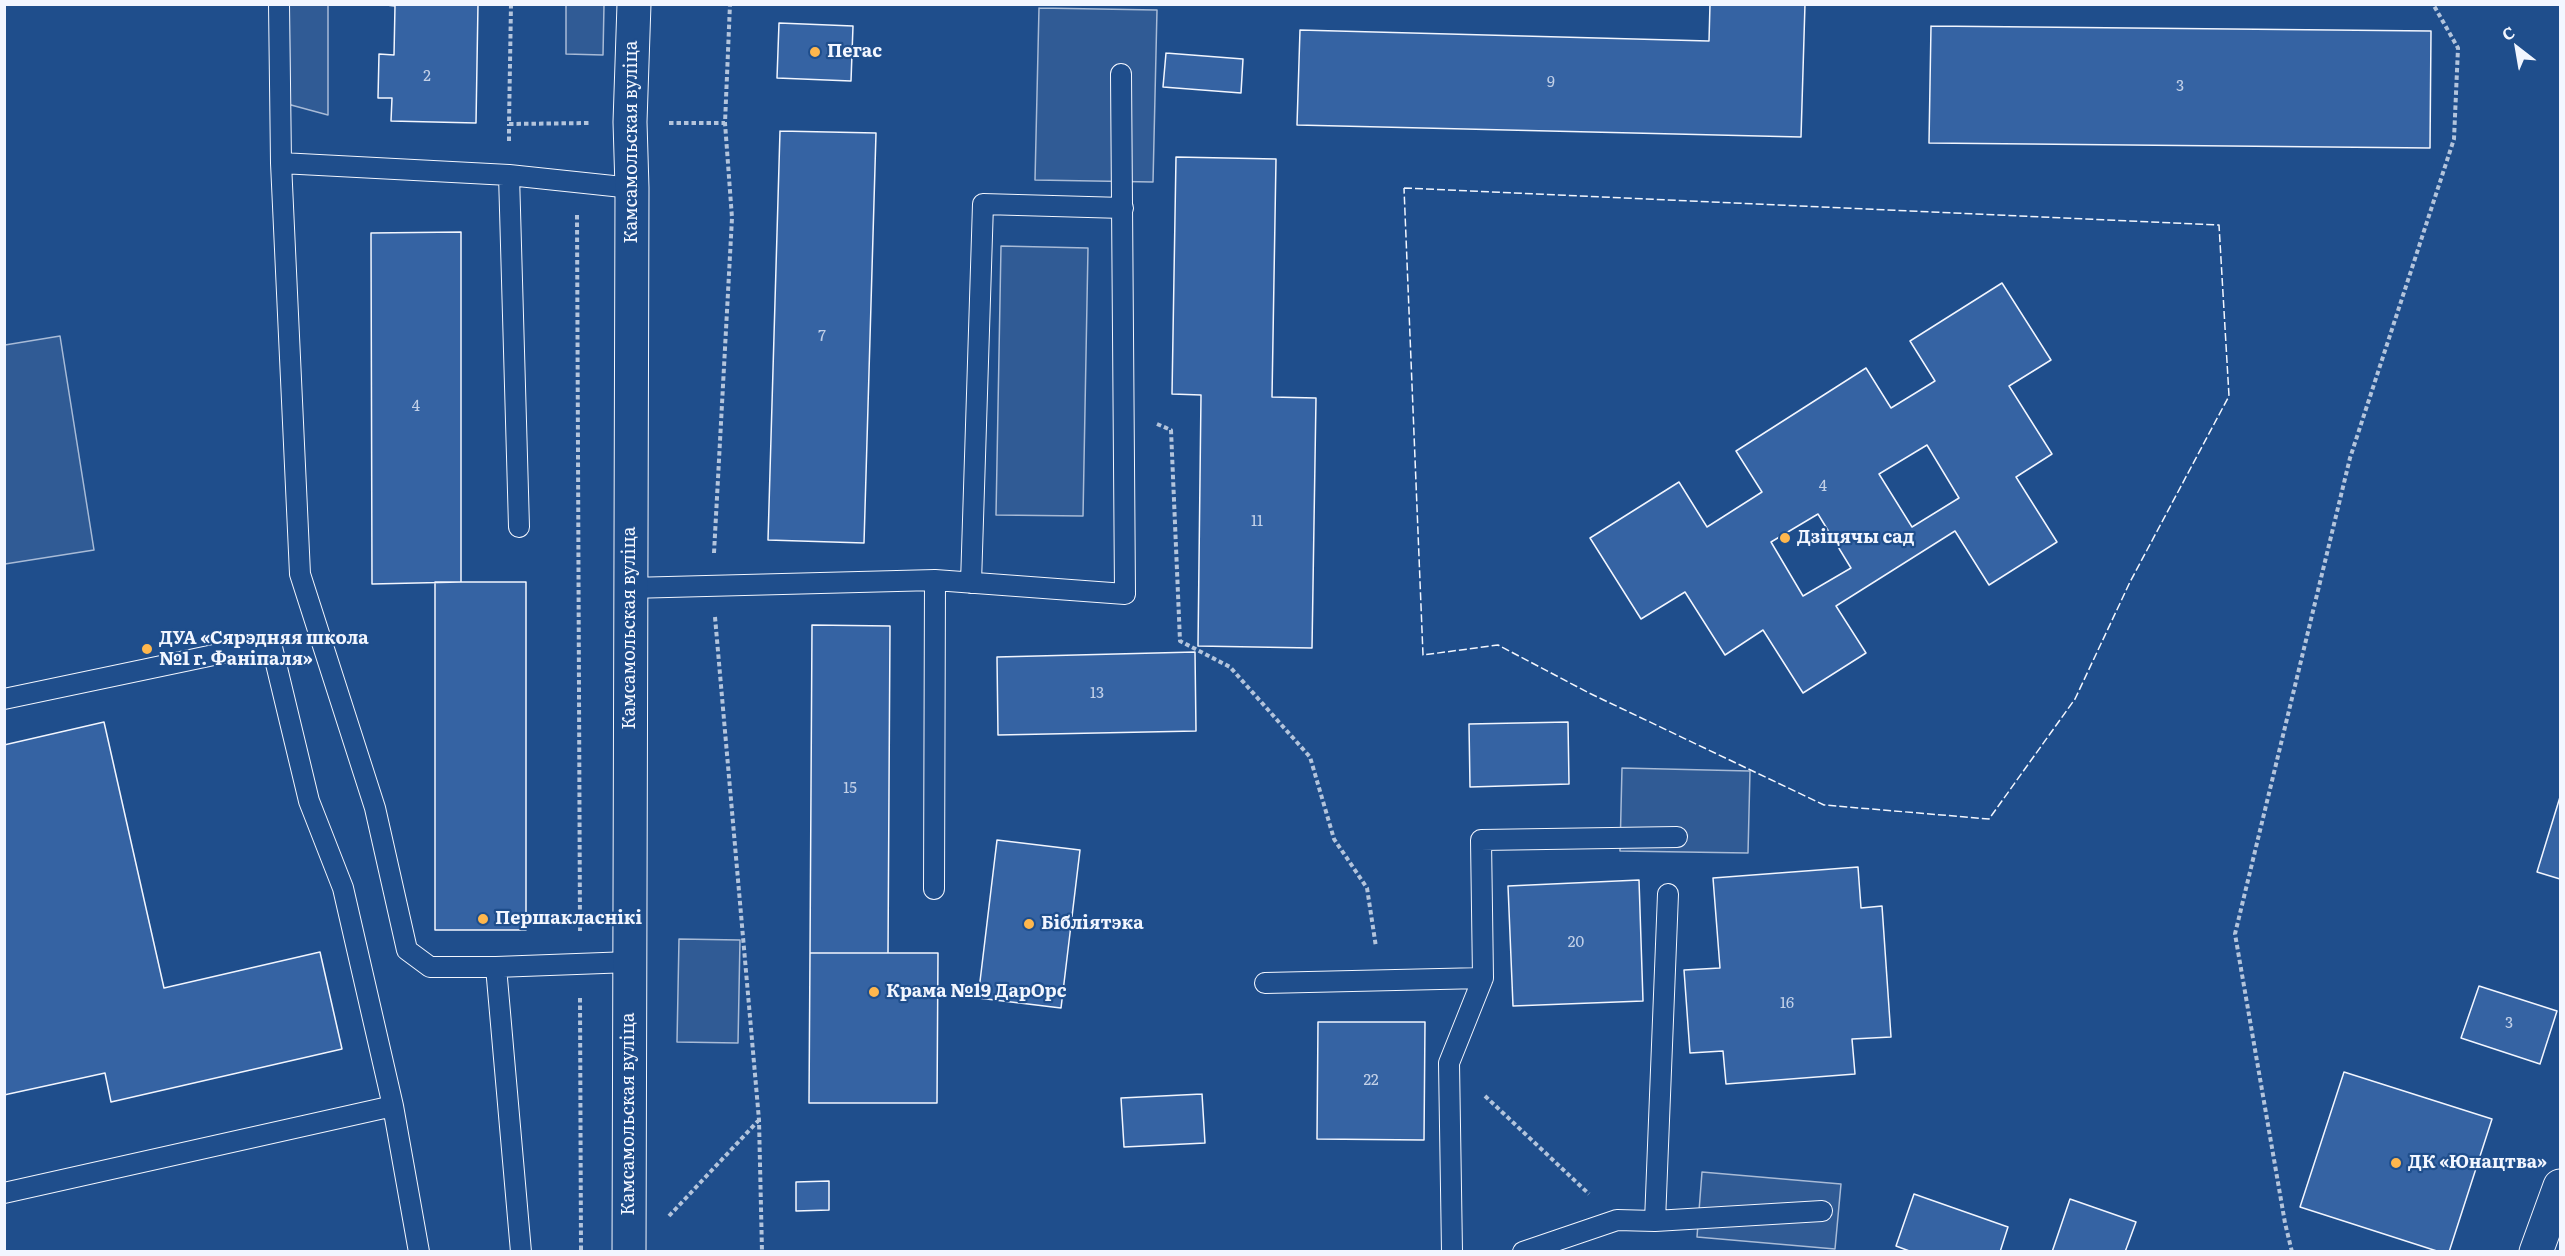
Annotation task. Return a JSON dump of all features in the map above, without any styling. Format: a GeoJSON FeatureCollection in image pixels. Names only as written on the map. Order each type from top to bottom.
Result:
{"type":"FeatureCollection","features":[{"type":"Feature","properties":{"kind":"main road","name":"Камсамольская вуліца"},"geometry":{"type":"LineString","coordinates":[[629,1251],[632,188],[630,122],[634,4]]}},
{"type":"Feature","properties":{"kind":"main road"},"geometry":{"type":"LineString","coordinates":[[2536,1251],[2560,1186]]}},
{"type":"Feature","properties":{"kind":"lane"},"geometry":{"type":"LineString","coordinates":[[279,4],[281,163],[300,574],[375,808],[407,950],[430,967],[630,962]]}},
{"type":"Feature","properties":{"kind":"lane"},"geometry":{"type":"LineString","coordinates":[[630,588],[935,580],[1125,594],[1121,74]]}},
{"type":"Feature","properties":{"kind":"lane"},"geometry":{"type":"LineString","coordinates":[[281,163],[509,175],[632,188]]}},
{"type":"Feature","properties":{"kind":"lane"},"geometry":{"type":"LineString","coordinates":[[509,175],[519,527]]}},
{"type":"Feature","properties":{"kind":"lane"},"geometry":{"type":"LineString","coordinates":[[971,583],[983,204],[1122,208]]}},
{"type":"Feature","properties":{"kind":"lane"},"geometry":{"type":"LineString","coordinates":[[934,889],[935,580]]}},
{"type":"Feature","properties":{"kind":"lane"},"geometry":{"type":"LineString","coordinates":[[4,699],[271,643],[309,801],[343,888],[393,1106],[418,1251]]}},
{"type":"Feature","properties":{"kind":"lane"},"geometry":{"type":"LineString","coordinates":[[1452,1251],[1449,1063],[1483,978],[1480,840],[1677,837]]}},
{"type":"Feature","properties":{"kind":"lane"},"geometry":{"type":"LineString","coordinates":[[1655,1221],[1668,894]]}},
{"type":"Feature","properties":{"kind":"lane"},"geometry":{"type":"LineString","coordinates":[[495,967],[521,1251]]}},
{"type":"Feature","properties":{"kind":"lane"},"geometry":{"type":"LineString","coordinates":[[1265,983],[1483,978]]}},
{"type":"Feature","properties":{"kind":"lane"},"geometry":{"type":"LineString","coordinates":[[4,1193],[393,1106]]}},
{"type":"Feature","properties":{"kind":"lane"},"geometry":{"type":"LineString","coordinates":[[1523,1251],[1617,1220],[1655,1221],[1822,1211]]}},
{"type":"Feature","properties":{"kind":"path"},"geometry":{"type":"LineString","coordinates":[[2292,1251],[2285,1223],[2235,934],[2349,458],[2454,139],[2458,48],[2433,4]]}},
{"type":"Feature","properties":{"kind":"path"},"geometry":{"type":"LineString","coordinates":[[725,123],[732,218],[713,586],[759,1120],[762,1251]]}},
{"type":"Feature","properties":{"kind":"path"},"geometry":{"type":"LineString","coordinates":[[577,182],[581,1251]]}},
{"type":"Feature","properties":{"kind":"path"},"geometry":{"type":"LineString","coordinates":[[1151,421],[1171,430],[1180,641],[1230,667],[1310,757],[1334,839],[1367,888],[1382,980]]}},
{"type":"Feature","properties":{"kind":"path"},"geometry":{"type":"LineString","coordinates":[[1449,1063],[1617,1220]]}},
{"type":"Feature","properties":{"kind":"path"},"geometry":{"type":"LineString","coordinates":[[664,1222],[759,1120]]}},
{"type":"Feature","properties":{"kind":"shaded area"},"geometry":{"type":"Polygon","coordinates":[[[279,5],[328,5],[328,115],[280,102],[279,5]]]}},
{"type":"Feature","properties":{"kind":"shaded area"},"geometry":{"type":"Polygon","coordinates":[[[566,5],[604,5],[603,55],[566,54],[566,5]]]}},
{"type":"Feature","properties":{"kind":"shaded area"},"geometry":{"type":"Polygon","coordinates":[[[1039,8],[1157,10],[1153,182],[1035,180],[1039,8]]]}},
{"type":"Feature","properties":{"kind":"shaded area"},"geometry":{"type":"Polygon","coordinates":[[[1001,246],[1088,248],[1083,516],[996,515],[1001,246]]]}},
{"type":"Feature","properties":{"kind":"shaded area"},"geometry":{"type":"Polygon","coordinates":[[[60,336],[94,550],[5,564],[5,345],[60,336]]]}},
{"type":"Feature","properties":{"kind":"shaded area"},"geometry":{"type":"Polygon","coordinates":[[[1622,768],[1750,771],[1748,853],[1620,851],[1622,768]]]}},
{"type":"Feature","properties":{"kind":"shaded area"},"geometry":{"type":"Polygon","coordinates":[[[679,939],[740,940],[738,1043],[677,1042],[679,939]]]}},
{"type":"Feature","properties":{"kind":"shaded area"},"geometry":{"type":"Polygon","coordinates":[[[1702,1172],[1841,1184],[1835,1249],[1697,1237],[1702,1172]]]}},
{"type":"Feature","properties":{"kind":"building"},"geometry":{"type":"Polygon","coordinates":[[[377,4],[478,4],[476,123],[391,121],[392,98],[378,98],[379,54],[394,55],[395,6],[377,4]]]}},
{"type":"Feature","properties":{"kind":"building"},"geometry":{"type":"Polygon","coordinates":[[[1710,4],[1805,4],[1801,137],[1297,125],[1300,30],[1709,41],[1710,4]]]}},
{"type":"Feature","properties":{"kind":"building","name":"Пегас"},"geometry":{"type":"Polygon","coordinates":[[[779,23],[853,26],[851,81],[777,78],[779,23]]]}},
{"type":"Feature","properties":{"kind":"building"},"geometry":{"type":"Polygon","coordinates":[[[1931,26],[2431,31],[2430,148],[1929,143],[1931,26]]]}},
{"type":"Feature","properties":{"kind":"building"},"geometry":{"type":"Polygon","coordinates":[[[1166,53],[1243,59],[1241,93],[1163,87],[1166,53]]]}},
{"type":"Feature","properties":{"kind":"building"},"geometry":{"type":"Polygon","coordinates":[[[780,131],[876,133],[864,543],[768,540],[780,131]]]}},
{"type":"Feature","properties":{"kind":"building"},"geometry":{"type":"Polygon","coordinates":[[[1176,157],[1276,159],[1272,397],[1316,398],[1312,648],[1198,646],[1201,395],[1172,394],[1176,157]]]}},
{"type":"Feature","properties":{"kind":"building"},"geometry":{"type":"Polygon","coordinates":[[[461,232],[461,582],[372,584],[371,233],[461,232]]]}},
{"type":"Feature","properties":{"kind":"building"},"geometry":{"type":"Polygon","coordinates":[[[2002,283],[2051,360],[2009,386],[2052,454],[2016,477],[2057,542],[1989,585],[1955,531],[1836,606],[1866,653],[1803,693],[1763,630],[1725,655],[1685,592],[1641,619],[1590,538],[1679,482],[1707,527],[1762,492],[1736,451],[1866,368],[1891,408],[1935,381],[1910,341],[2002,283]],[[1927,445],[1879,474],[1912,527],[1959,498],[1927,445]],[[1818,514],[1771,542],[1803,596],[1851,568],[1818,514]]]}},
{"type":"Feature","properties":{"kind":"building"},"geometry":{"type":"Polygon","coordinates":[[[435,582],[526,582],[526,930],[435,930],[435,582]]]}},
{"type":"Feature","properties":{"kind":"building"},"geometry":{"type":"Polygon","coordinates":[[[812,625],[890,626],[888,953],[810,953],[812,625]]]}},
{"type":"Feature","properties":{"kind":"building"},"geometry":{"type":"Polygon","coordinates":[[[1195,652],[1196,731],[998,735],[997,657],[1195,652]]]}},
{"type":"Feature","properties":{"kind":"building"},"geometry":{"type":"Polygon","coordinates":[[[104,722],[164,988],[320,952],[342,1049],[111,1102],[105,1073],[4,1095],[4,745],[104,722]]]}},
{"type":"Feature","properties":{"kind":"building"},"geometry":{"type":"Polygon","coordinates":[[[1568,722],[1569,784],[1470,787],[1469,724],[1568,722]]]}},
{"type":"Feature","properties":{"kind":"building"},"geometry":{"type":"Polygon","coordinates":[[[2560,797],[2560,879],[2537,872],[2560,797]]]}},
{"type":"Feature","properties":{"kind":"building","name":"Бібліятэка"},"geometry":{"type":"Polygon","coordinates":[[[997,840],[1080,850],[1061,1008],[978,998],[997,840]]]}},
{"type":"Feature","properties":{"kind":"building"},"geometry":{"type":"Polygon","coordinates":[[[1858,867],[1861,908],[1882,906],[1891,1037],[1852,1039],[1855,1074],[1726,1084],[1723,1051],[1690,1053],[1684,970],[1720,968],[1713,878],[1858,867]]]}},
{"type":"Feature","properties":{"kind":"building"},"geometry":{"type":"Polygon","coordinates":[[[1639,880],[1643,1001],[1513,1006],[1508,886],[1639,880]]]}},
{"type":"Feature","properties":{"kind":"building","name":"Крама №19 ДарОрс"},"geometry":{"type":"Polygon","coordinates":[[[810,953],[938,953],[937,1103],[809,1103],[810,953]]]}},
{"type":"Feature","properties":{"kind":"building"},"geometry":{"type":"Polygon","coordinates":[[[2479,986],[2557,1011],[2540,1064],[2461,1038],[2479,986]]]}},
{"type":"Feature","properties":{"kind":"building"},"geometry":{"type":"Polygon","coordinates":[[[1318,1022],[1425,1022],[1424,1140],[1317,1139],[1318,1022]]]}},
{"type":"Feature","properties":{"kind":"building","name":"ДК «Юнацтва»"},"geometry":{"type":"Polygon","coordinates":[[[2344,1072],[2492,1119],[2449,1252],[2440,1252],[2300,1207],[2344,1072]]]}},
{"type":"Feature","properties":{"kind":"building"},"geometry":{"type":"Polygon","coordinates":[[[1202,1094],[1205,1143],[1124,1147],[1121,1098],[1202,1094]]]}},
{"type":"Feature","properties":{"kind":"building"},"geometry":{"type":"Polygon","coordinates":[[[829,1181],[829,1210],[796,1211],[796,1182],[829,1181]]]}},
{"type":"Feature","properties":{"kind":"building"},"geometry":{"type":"Polygon","coordinates":[[[1914,1194],[2008,1227],[2000,1252],[1912,1252],[1896,1246],[1914,1194]]]}},
{"type":"Feature","properties":{"kind":"building"},"geometry":{"type":"Polygon","coordinates":[[[2070,1199],[2136,1222],[2125,1252],[2052,1252],[2070,1199]]]}},
{"type":"Feature","properties":{"kind":"fence"},"geometry":{"type":"LineString","coordinates":[[1404,188],[2219,225],[2229,396],[2130,582],[2075,699],[1989,819],[1824,805],[1589,693],[1498,645],[1423,655],[1404,188]]}},
{"type":"Feature","properties":{"kind":"place","name":"Пегас"},"geometry":{"type":"Point","coordinates":[815,52]}},
{"type":"Feature","properties":{"kind":"place","name":"Дзіцячы сад"},"geometry":{"type":"Point","coordinates":[1785,538]}},
{"type":"Feature","properties":{"kind":"place","name":"ДУА «Сярэдняя школа №1 г. Фаніпаля»"},"geometry":{"type":"Point","coordinates":[147,649]}},
{"type":"Feature","properties":{"kind":"place","name":"Першакласнікі"},"geometry":{"type":"Point","coordinates":[483,919]}},
{"type":"Feature","properties":{"kind":"place","name":"Бібліятэка"},"geometry":{"type":"Point","coordinates":[1029,924]}},
{"type":"Feature","properties":{"kind":"place","name":"Крама №19 ДарОрс"},"geometry":{"type":"Point","coordinates":[874,992]}},
{"type":"Feature","properties":{"kind":"place","name":"ДК «Юнацтва»"},"geometry":{"type":"Point","coordinates":[2396,1163]}}]}
